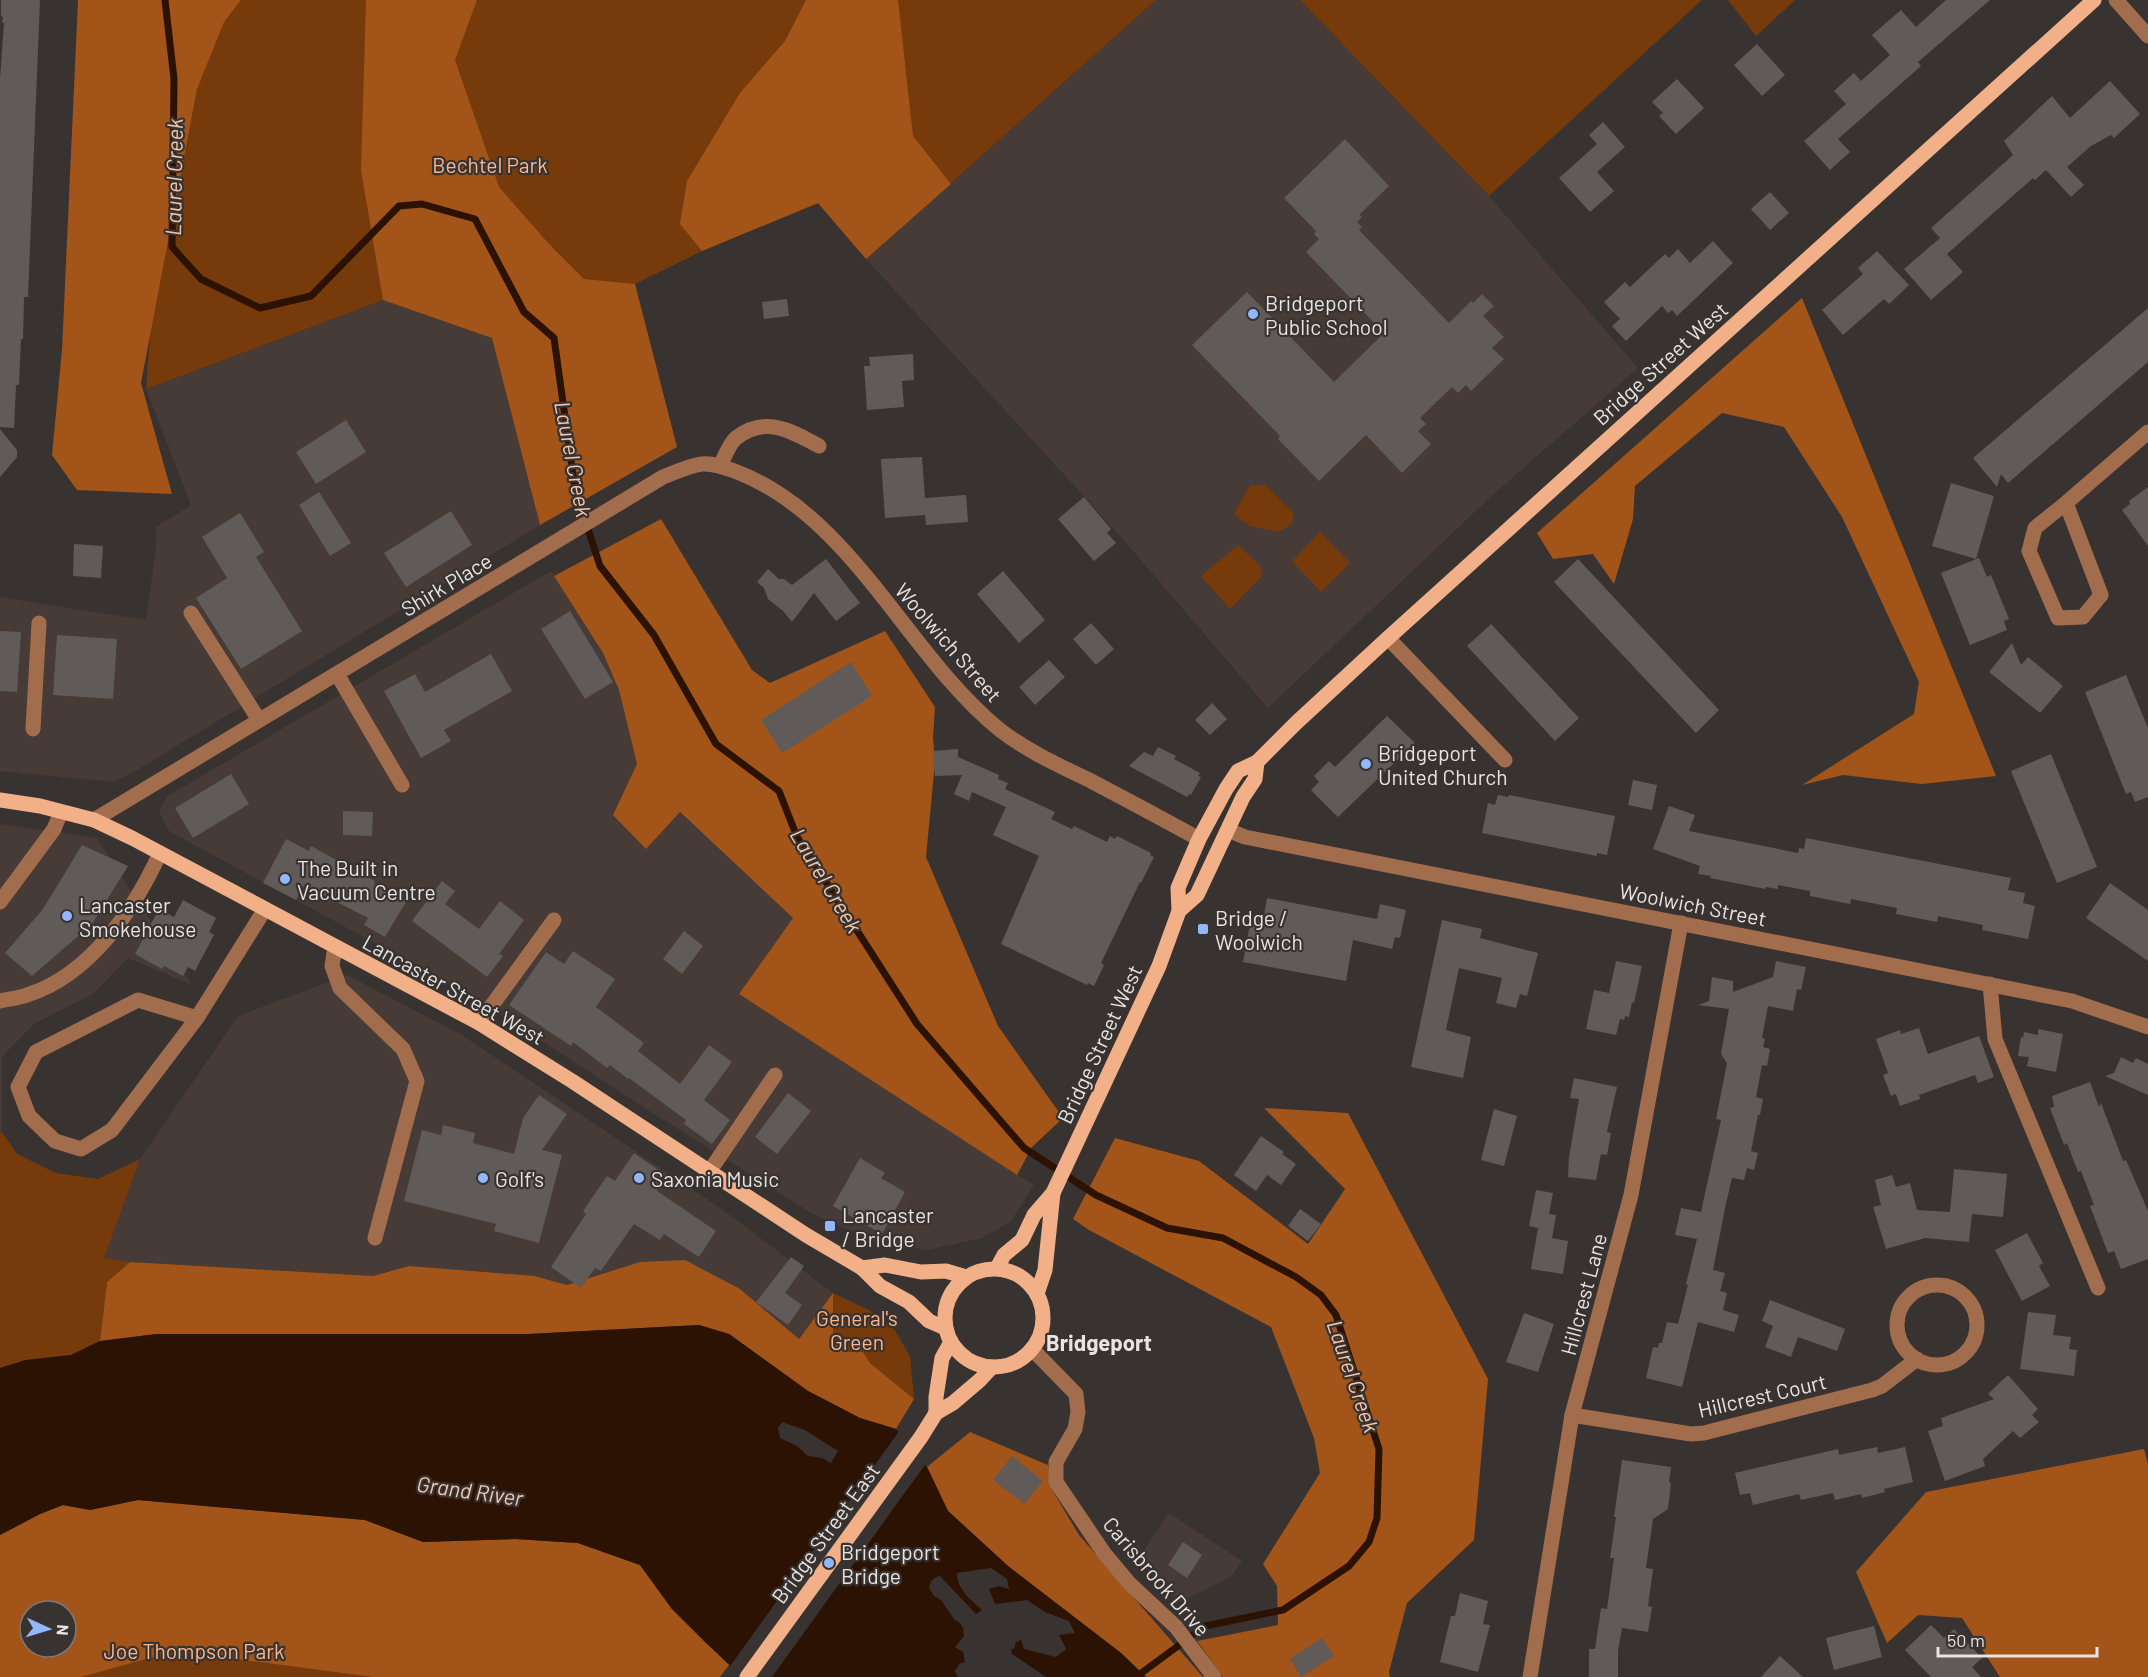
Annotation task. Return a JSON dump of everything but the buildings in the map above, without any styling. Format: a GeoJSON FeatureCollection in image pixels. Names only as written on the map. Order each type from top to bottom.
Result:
{"type":"FeatureCollection","features":[{"type":"Feature","properties":{"kind":"main road","name":"Bridge Street West"},"geometry":{"type":"LineString","coordinates":[[997,1268],[1004,1255],[1022,1240],[1034,1215],[1053,1193],[1159,966],[1179,911],[1178,888],[1198,839],[1238,771],[1257,762],[1388,638],[2094,0]]}},
{"type":"Feature","properties":{"kind":"main road","name":"Bridge Street West"},"geometry":{"type":"LineString","coordinates":[[1179,911],[1197,895],[1243,797],[1255,779],[1257,762]]}},
{"type":"Feature","properties":{"kind":"main road","name":"Lancaster Street West"},"geometry":{"type":"LineString","coordinates":[[0,800],[94,820],[479,1023],[572,1081],[709,1173],[862,1268],[880,1286],[909,1302],[948,1335]]}},
{"type":"Feature","properties":{"kind":"main road","name":"Bridge Street West"},"geometry":{"type":"LineString","coordinates":[[1037,1294],[1045,1270],[1053,1193]]}},
{"type":"Feature","properties":{"kind":"main road"},"geometry":{"type":"LineString","coordinates":[[862,1268],[885,1265],[921,1272],[946,1271],[966,1277]]}},
{"type":"Feature","properties":{"kind":"main road"},"geometry":{"type":"LineString","coordinates":[[997,1268],[1020,1276],[1030,1284],[1042,1308],[1043,1322],[1039,1337],[1032,1349],[1014,1363],[992,1367],[979,1365],[958,1352],[948,1335],[946,1305],[950,1294],[966,1277],[986,1269],[997,1268]]}},
{"type":"Feature","properties":{"kind":"main road","name":"Bridge Street East"},"geometry":{"type":"LineString","coordinates":[[936,1413],[936,1396],[948,1335]]}},
{"type":"Feature","properties":{"kind":"main road","name":"Bridge Street East"},"geometry":{"type":"LineString","coordinates":[[747,1677],[936,1413],[953,1403],[992,1367]]}},
{"type":"Feature","properties":{"kind":"street"},"geometry":{"type":"LineString","coordinates":[[2116,0],[2148,36]]}},
{"type":"Feature","properties":{"kind":"street"},"geometry":{"type":"LineString","coordinates":[[720,466],[735,439],[754,428],[781,427],[819,446]]}},
{"type":"Feature","properties":{"kind":"street"},"geometry":{"type":"LineString","coordinates":[[2066,504],[2101,595],[2083,617],[2058,618],[2029,551],[2035,528],[2148,432]]}},
{"type":"Feature","properties":{"kind":"street","name":"Shirk Place"},"geometry":{"type":"LineString","coordinates":[[94,820],[663,477],[703,464],[720,466]]}},
{"type":"Feature","properties":{"kind":"street","name":"Woolwich Street"},"geometry":{"type":"LineString","coordinates":[[720,466],[759,481],[786,499],[823,530],[858,568],[971,705],[1002,731],[1039,755],[1198,839]]}},
{"type":"Feature","properties":{"kind":"street"},"geometry":{"type":"LineString","coordinates":[[190,613],[260,720]]}},
{"type":"Feature","properties":{"kind":"street"},"geometry":{"type":"LineString","coordinates":[[33,729],[39,622]]}},
{"type":"Feature","properties":{"kind":"street"},"geometry":{"type":"LineString","coordinates":[[1388,638],[1505,760]]}},
{"type":"Feature","properties":{"kind":"street"},"geometry":{"type":"LineString","coordinates":[[337,674],[402,785]]}},
{"type":"Feature","properties":{"kind":"street"},"geometry":{"type":"LineString","coordinates":[[0,902],[54,829],[61,812]]}},
{"type":"Feature","properties":{"kind":"street","name":"Woolwich Street"},"geometry":{"type":"LineString","coordinates":[[1228,830],[1245,837],[2072,1001],[2148,1027]]}},
{"type":"Feature","properties":{"kind":"street"},"geometry":{"type":"LineString","coordinates":[[0,1001],[28,995],[64,977],[94,952],[120,922],[153,869],[160,853]]}},
{"type":"Feature","properties":{"kind":"street"},"geometry":{"type":"LineString","coordinates":[[197,1018],[138,1000],[36,1052],[18,1087],[29,1116],[55,1141],[81,1149],[112,1130],[197,1018],[265,909]]}},
{"type":"Feature","properties":{"kind":"street"},"geometry":{"type":"LineString","coordinates":[[479,1023],[554,920]]}},
{"type":"Feature","properties":{"kind":"street","name":"Hillcrest Lane"},"geometry":{"type":"LineString","coordinates":[[1530,1677],[1572,1415],[1631,1195],[1681,923]]}},
{"type":"Feature","properties":{"kind":"street"},"geometry":{"type":"LineString","coordinates":[[335,947],[332,966],[340,988],[403,1049],[417,1081],[375,1238]]}},
{"type":"Feature","properties":{"kind":"street"},"geometry":{"type":"LineString","coordinates":[[1990,984],[1995,1039],[2098,1288]]}},
{"type":"Feature","properties":{"kind":"street"},"geometry":{"type":"LineString","coordinates":[[709,1173],[775,1075]]}},
{"type":"Feature","properties":{"kind":"street"},"geometry":{"type":"LineString","coordinates":[[1940,1285],[1953,1288],[1965,1296],[1977,1319],[1972,1344],[1954,1361],[1929,1364],[1917,1359],[1906,1351],[1899,1339],[1896,1326],[1898,1313],[1905,1300],[1921,1288],[1940,1285]]}},
{"type":"Feature","properties":{"kind":"street","name":"Carisbrook Drive"},"geometry":{"type":"LineString","coordinates":[[1032,1349],[1076,1394],[1078,1412],[1075,1429],[1056,1462],[1056,1482],[1104,1553],[1130,1583],[1176,1627],[1214,1677]]}},
{"type":"Feature","properties":{"kind":"street","name":"Hillcrest Court"},"geometry":{"type":"LineString","coordinates":[[1572,1415],[1691,1434],[1704,1433],[1872,1390],[1882,1386],[1917,1359]]}},
{"type":"Feature","properties":{"kind":"shaded area","name":"Bridgeport Public School"},"geometry":{"type":"Polygon","coordinates":[[[1156,0],[1300,0],[1489,196],[1638,368],[1497,491],[1268,708],[1114,529],[866,259],[1156,0]]]}},
{"type":"Feature","properties":{"kind":"shaded area"},"geometry":{"type":"Polygon","coordinates":[[[383,300],[492,338],[540,525],[132,773],[113,782],[0,771],[0,597],[146,620],[156,548],[156,527],[191,505],[146,389],[383,300]]]}},
{"type":"Feature","properties":{"kind":"shaded area"},"geometry":{"type":"Polygon","coordinates":[[[551,571],[603,653],[619,690],[637,764],[679,812],[793,918],[739,994],[1034,1185],[1011,1221],[982,1238],[928,1250],[876,1242],[813,1214],[472,996],[169,831],[159,812],[166,797],[551,571]]]}},
{"type":"Feature","properties":{"kind":"shaded area"},"geometry":{"type":"Polygon","coordinates":[[[0,824],[97,838],[192,985],[128,958],[93,994],[34,1024],[2,1057],[2,1132],[0,1133],[0,824]]]}},
{"type":"Feature","properties":{"kind":"shaded area"},"geometry":{"type":"Polygon","coordinates":[[[347,975],[460,1034],[726,1212],[833,1293],[799,1339],[740,1289],[640,1262],[567,1285],[535,1276],[409,1266],[373,1276],[130,1262],[103,1258],[140,1159],[238,1016],[347,975]]]}},
{"type":"Feature","properties":{"kind":"shaded area"},"geometry":{"type":"Polygon","coordinates":[[[1169,1513],[1242,1561],[1231,1577],[1179,1602],[1138,1559],[1169,1513]]]}},
{"type":"Feature","properties":{"kind":"green space"},"geometry":{"type":"Polygon","coordinates":[[[78,0],[241,0],[224,22],[197,89],[141,383],[172,494],[77,490],[52,455],[62,350],[78,0]]]}},
{"type":"Feature","properties":{"kind":"green space","name":"Bechtel Park"},"geometry":{"type":"Polygon","coordinates":[[[175,0],[1156,0],[866,259],[818,203],[702,251],[635,284],[492,338],[383,300],[146,389],[175,0]]]}},
{"type":"Feature","properties":{"kind":"green space"},"geometry":{"type":"Polygon","coordinates":[[[366,0],[477,0],[455,60],[499,187],[549,244],[584,279],[635,284],[677,447],[540,525],[492,338],[383,300],[361,170],[366,0]]]}},
{"type":"Feature","properties":{"kind":"green space"},"geometry":{"type":"Polygon","coordinates":[[[806,0],[898,0],[913,136],[951,184],[866,259],[818,203],[702,251],[680,224],[687,181],[740,93],[785,41],[806,0]]]}},
{"type":"Feature","properties":{"kind":"green space"},"geometry":{"type":"Polygon","coordinates":[[[1300,0],[1702,0],[1489,196],[1300,0]]]}},
{"type":"Feature","properties":{"kind":"green space"},"geometry":{"type":"Polygon","coordinates":[[[1728,0],[1795,0],[1756,36],[1728,0]]]}},
{"type":"Feature","properties":{"kind":"green space"},"geometry":{"type":"Polygon","coordinates":[[[1802,298],[1996,776],[1922,784],[1843,775],[1802,785],[1914,714],[1919,682],[1842,517],[1784,427],[1722,413],[1635,486],[1633,519],[1614,584],[1593,554],[1553,559],[1537,533],[1802,298]]]}},
{"type":"Feature","properties":{"kind":"green space"},"geometry":{"type":"Polygon","coordinates":[[[1250,485],[1265,485],[1293,512],[1292,524],[1278,532],[1250,526],[1234,514],[1250,485]]]}},
{"type":"Feature","properties":{"kind":"green space"},"geometry":{"type":"Polygon","coordinates":[[[661,519],[752,670],[770,683],[885,631],[935,707],[933,738],[935,762],[926,857],[998,1026],[1063,1118],[1032,1147],[1017,1175],[739,994],[793,918],[680,812],[646,849],[613,815],[637,764],[619,690],[603,653],[554,576],[661,519]]]}},
{"type":"Feature","properties":{"kind":"green space"},"geometry":{"type":"Polygon","coordinates":[[[1320,532],[1350,563],[1321,592],[1292,561],[1320,532]]]}},
{"type":"Feature","properties":{"kind":"green space"},"geometry":{"type":"Polygon","coordinates":[[[1238,545],[1260,566],[1262,576],[1230,609],[1201,576],[1238,545]]]}},
{"type":"Feature","properties":{"kind":"green space"},"geometry":{"type":"Polygon","coordinates":[[[1264,1108],[1348,1113],[1488,1379],[1474,1540],[1407,1603],[1389,1672],[1390,1677],[1223,1677],[1197,1641],[1278,1625],[1277,1586],[1263,1564],[1320,1473],[1314,1438],[1271,1327],[1089,1230],[1073,1219],[1115,1138],[1199,1161],[1308,1244],[1345,1189],[1264,1108]]]}},
{"type":"Feature","properties":{"kind":"green space"},"geometry":{"type":"Polygon","coordinates":[[[2,1132],[17,1154],[56,1173],[98,1179],[140,1159],[104,1258],[130,1262],[107,1282],[100,1341],[71,1355],[26,1360],[0,1368],[0,1133],[2,1132]]]}},
{"type":"Feature","properties":{"kind":"green space"},"geometry":{"type":"Polygon","coordinates":[[[685,1260],[740,1289],[799,1339],[833,1293],[833,1336],[843,1352],[863,1352],[870,1363],[914,1399],[896,1429],[860,1418],[808,1391],[729,1334],[699,1325],[528,1334],[157,1334],[100,1341],[107,1282],[130,1262],[373,1276],[409,1266],[535,1276],[567,1285],[640,1262],[685,1260]]]}},
{"type":"Feature","properties":{"kind":"green space","name":"General's Green"},"geometry":{"type":"Polygon","coordinates":[[[833,1293],[869,1310],[894,1329],[910,1356],[914,1399],[870,1363],[863,1352],[843,1352],[833,1336],[833,1293]]]}},
{"type":"Feature","properties":{"kind":"green space"},"geometry":{"type":"Polygon","coordinates":[[[970,1432],[1048,1465],[1051,1488],[1079,1535],[1203,1677],[1146,1677],[1121,1653],[1008,1566],[948,1511],[927,1467],[970,1432]]]}},
{"type":"Feature","properties":{"kind":"green space"},"geometry":{"type":"Polygon","coordinates":[[[2144,1449],[2148,1464],[2148,1677],[2000,1677],[1962,1618],[1918,1615],[1887,1643],[1856,1572],[1926,1492],[2144,1449]]]}},
{"type":"Feature","properties":{"kind":"green space","name":"Joe Thompson Park"},"geometry":{"type":"Polygon","coordinates":[[[138,1500],[365,1520],[423,1542],[515,1539],[578,1543],[640,1565],[672,1609],[729,1665],[720,1677],[373,1677],[175,1651],[81,1677],[0,1677],[0,1535],[63,1505],[90,1510],[138,1500]]]}},
{"type":"Feature","properties":{"kind":"green space","name":"Joe Thompson Park"},"geometry":{"type":"Polygon","coordinates":[[[78,1636],[516,1677],[0,1677],[18,1659],[78,1659],[78,1636]]]}},
{"type":"Feature","properties":{"kind":"water","name":"Grand River"},"geometry":{"type":"Polygon","coordinates":[[[699,1325],[729,1334],[808,1391],[860,1418],[896,1429],[927,1467],[948,1511],[1008,1566],[1121,1653],[1146,1677],[1046,1677],[1012,1654],[1011,1649],[1014,1649],[1016,1642],[1021,1640],[1024,1649],[1056,1657],[1066,1649],[1059,1635],[1075,1633],[1069,1621],[1045,1612],[1027,1600],[995,1604],[989,1589],[999,1586],[1009,1589],[1007,1579],[991,1568],[957,1573],[962,1589],[982,1610],[976,1614],[940,1576],[934,1579],[929,1586],[934,1596],[941,1600],[963,1628],[964,1636],[955,1647],[963,1652],[965,1662],[959,1664],[955,1671],[958,1677],[743,1677],[672,1609],[640,1565],[578,1543],[515,1539],[423,1542],[365,1520],[138,1500],[90,1510],[63,1505],[0,1535],[0,1368],[26,1360],[71,1355],[100,1341],[157,1334],[528,1334],[699,1325]],[[782,1422],[778,1428],[780,1438],[797,1446],[808,1456],[822,1458],[831,1463],[838,1451],[805,1430],[782,1422]]]}},
{"type":"Feature","properties":{"kind":"pier","name":"Bridgeport Bridge"},"geometry":{"type":"Polygon","coordinates":[[[900,1430],[927,1462],[772,1677],[739,1677],[728,1669],[900,1430]]]}},
{"type":"Feature","properties":{"kind":"waterway","name":"Laurel Creek"},"geometry":{"type":"LineString","coordinates":[[165,0],[174,79],[172,247],[201,279],[260,308],[311,296],[399,206],[422,204],[475,219],[524,312],[554,338],[575,489],[600,566],[654,635],[716,744],[779,791],[797,837],[917,1024],[1024,1148],[1096,1195],[1167,1228],[1223,1238],[1296,1277],[1321,1295],[1336,1315],[1379,1449],[1377,1518],[1369,1542],[1349,1566],[1283,1610],[1205,1626],[1136,1677]]}},
{"type":"Feature","properties":{"kind":"place","name":"Bridgeport Public School"},"geometry":{"type":"Point","coordinates":[1253,314]}},
{"type":"Feature","properties":{"kind":"place","name":"Bridgeport United Church"},"geometry":{"type":"Point","coordinates":[1366,764]}},
{"type":"Feature","properties":{"kind":"place","name":"The Built in Vacuum Centre"},"geometry":{"type":"Point","coordinates":[285,879]}},
{"type":"Feature","properties":{"kind":"place","name":"Lancaster Smokehouse"},"geometry":{"type":"Point","coordinates":[67,916]}},
{"type":"Feature","properties":{"kind":"place","name":"Bridge / Woolwich"},"geometry":{"type":"Point","coordinates":[1203,929]}},
{"type":"Feature","properties":{"kind":"place","name":"Golf's"},"geometry":{"type":"Point","coordinates":[483,1178]}},
{"type":"Feature","properties":{"kind":"place","name":"Saxonia Music"},"geometry":{"type":"Point","coordinates":[639,1178]}},
{"type":"Feature","properties":{"kind":"place","name":"Lancaster / Bridge"},"geometry":{"type":"Point","coordinates":[830,1226]}},
{"type":"Feature","properties":{"kind":"place","name":"Bridgeport Bridge"},"geometry":{"type":"Point","coordinates":[829,1563]}},
{"type":"Feature","properties":{"kind":"district","name":"Bridgeport"},"geometry":{"type":"Point","coordinates":[1099,1342]}}]}
